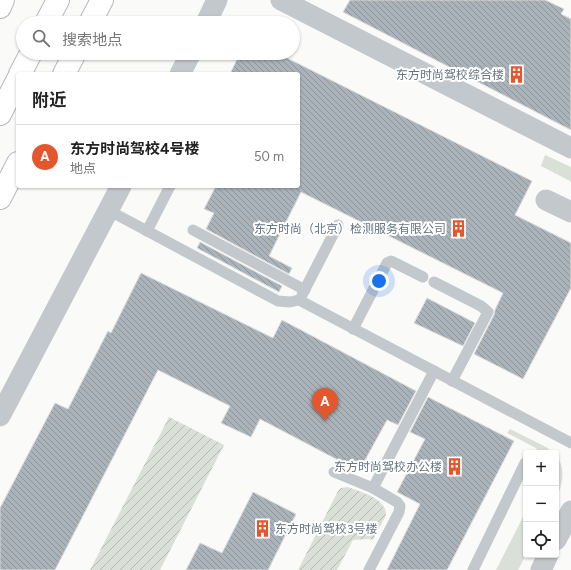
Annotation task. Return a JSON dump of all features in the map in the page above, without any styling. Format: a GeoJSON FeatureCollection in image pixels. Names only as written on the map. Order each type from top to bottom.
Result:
{"type":"FeatureCollection","features":[{"type":"Feature","properties":{"kind":"main road"},"geometry":{"type":"LineString","coordinates":[[0,6],[3,0]]}},
{"type":"Feature","properties":{"kind":"main road"},"geometry":{"type":"LineString","coordinates":[[50,16],[58,0]]}},
{"type":"Feature","properties":{"kind":"main road"},"geometry":{"type":"LineString","coordinates":[[94,16],[102,0]]}},
{"type":"Feature","properties":{"kind":"main road"},"geometry":{"type":"LineString","coordinates":[[21,72],[27,60]]}},
{"type":"Feature","properties":{"kind":"main road"},"geometry":{"type":"LineString","coordinates":[[65,72],[71,60]]}},
{"type":"Feature","properties":{"kind":"main road"},"geometry":{"type":"LineString","coordinates":[[0,114],[16,83]]}},
{"type":"Feature","properties":{"kind":"main road"},"geometry":{"type":"LineString","coordinates":[[0,198],[16,167]]}},
{"type":"Feature","properties":{"kind":"street"},"geometry":{"type":"LineString","coordinates":[[209,16],[217,0]]}},
{"type":"Feature","properties":{"kind":"street"},"geometry":{"type":"LineString","coordinates":[[280,0],[571,148]]}},
{"type":"Feature","properties":{"kind":"street"},"geometry":{"type":"LineString","coordinates":[[181,72],[187,60]]}},
{"type":"Feature","properties":{"kind":"street"},"geometry":{"type":"LineString","coordinates":[[0,416],[120,188]]}},
{"type":"Feature","properties":{"kind":"street"},"geometry":{"type":"LineString","coordinates":[[546,200],[571,212]]}},
{"type":"Feature","properties":{"kind":"street"},"geometry":{"type":"LineString","coordinates":[[559,534],[571,511]]}},
{"type":"Feature","properties":{"kind":"street"},"geometry":{"type":"LineString","coordinates":[[541,570],[547,558]]}},
{"type":"Feature","properties":{"kind":"lane"},"geometry":{"type":"LineString","coordinates":[[146,231],[169,188]]}},
{"type":"Feature","properties":{"kind":"lane"},"geometry":{"type":"LineString","coordinates":[[108,210],[278,301],[290,302],[299,300],[571,443]]}},
{"type":"Feature","properties":{"kind":"lane"},"geometry":{"type":"LineString","coordinates":[[299,300],[338,225]]}},
{"type":"Feature","properties":{"kind":"lane"},"geometry":{"type":"LineString","coordinates":[[193,230],[305,290]]}},
{"type":"Feature","properties":{"kind":"lane"},"geometry":{"type":"LineString","coordinates":[[353,329],[393,251]]}},
{"type":"Feature","properties":{"kind":"lane"},"geometry":{"type":"LineString","coordinates":[[387,263],[391,261],[423,277]]}},
{"type":"Feature","properties":{"kind":"lane"},"geometry":{"type":"LineString","coordinates":[[434,282],[481,306],[488,312],[452,381]]}},
{"type":"Feature","properties":{"kind":"lane"},"geometry":{"type":"LineString","coordinates":[[373,488],[434,371]]}},
{"type":"Feature","properties":{"kind":"lane"},"geometry":{"type":"LineString","coordinates":[[473,570],[523,467]]}},
{"type":"Feature","properties":{"kind":"lane"},"geometry":{"type":"LineString","coordinates":[[334,472],[373,488],[397,502],[400,506],[399,512],[369,570]]}},
{"type":"Feature","properties":{"kind":"shaded area"},"geometry":{"type":"Polygon","coordinates":[[[545,155],[571,167],[571,183],[570,181],[541,166],[545,155]]]}},
{"type":"Feature","properties":{"kind":"shaded area"},"geometry":{"type":"Polygon","coordinates":[[[169,417],[224,445],[160,570],[90,570],[169,417]]]}},
{"type":"Feature","properties":{"kind":"shaded area"},"geometry":{"type":"Polygon","coordinates":[[[510,429],[550,450],[538,450],[507,433],[510,429]]]}},
{"type":"Feature","properties":{"kind":"shaded area"},"geometry":{"type":"Polygon","coordinates":[[[559,460],[562,471],[562,482],[559,490],[559,460]]]}},
{"type":"Feature","properties":{"kind":"shaded area"},"geometry":{"type":"Polygon","coordinates":[[[348,487],[374,498],[386,511],[386,515],[373,540],[353,540],[337,570],[298,570],[338,491],[341,488],[348,487]]]}},
{"type":"Feature","properties":{"kind":"shaded area"},"geometry":{"type":"Polygon","coordinates":[[[523,517],[523,558],[524,558],[518,570],[496,570],[523,517]]]}},
{"type":"Feature","properties":{"kind":"building","name":"东方时尚驾校综合楼"},"geometry":{"type":"Polygon","coordinates":[[[350,0],[545,0],[564,9],[561,14],[571,19],[571,130],[343,12],[350,0]]]}},
{"type":"Feature","properties":{"kind":"building","name":"东方时尚（北京）检测服务有限公司"},"geometry":{"type":"Polygon","coordinates":[[[237,60],[291,60],[532,181],[515,215],[571,243],[571,288],[523,379],[474,354],[494,315],[503,293],[301,192],[269,256],[292,268],[289,274],[206,229],[214,213],[204,209],[215,188],[300,188],[300,72],[231,72],[237,60]]]}},
{"type":"Feature","properties":{"kind":"building"},"geometry":{"type":"Polygon","coordinates":[[[200,242],[282,286],[279,292],[197,248],[200,242]]]}},
{"type":"Feature","properties":{"kind":"building"},"geometry":{"type":"Polygon","coordinates":[[[141,273],[273,338],[282,320],[416,391],[398,425],[387,420],[359,471],[260,419],[251,437],[221,423],[230,406],[158,370],[55,570],[0,570],[0,508],[55,403],[68,409],[108,331],[111,333],[141,273]]]}},
{"type":"Feature","properties":{"kind":"building"},"geometry":{"type":"Polygon","coordinates":[[[427,298],[475,323],[463,346],[414,323],[427,298]]]}},
{"type":"Feature","properties":{"kind":"building","name":"东方时尚驾校办公楼"},"geometry":{"type":"Polygon","coordinates":[[[428,397],[514,441],[447,570],[387,570],[420,504],[397,492],[425,439],[410,432],[428,397]]]}},
{"type":"Feature","properties":{"kind":"building","name":"东方时尚驾校3号楼"},"geometry":{"type":"Polygon","coordinates":[[[253,492],[296,514],[268,570],[186,570],[200,543],[222,553],[253,492]]]}},
{"type":"Feature","properties":{"kind":"place","name":"东方时尚驾校综合楼"},"geometry":{"type":"Point","coordinates":[517,75]}},
{"type":"Feature","properties":{"kind":"place","name":"东方时尚（北京）检测服务有限公司"},"geometry":{"type":"Point","coordinates":[459,229]}},
{"type":"Feature","properties":{"kind":"place","name":"东方时尚驾校4号楼"},"geometry":{"type":"Point","coordinates":[325,421]}},
{"type":"Feature","properties":{"kind":"place","name":"东方时尚驾校办公楼"},"geometry":{"type":"Point","coordinates":[455,467]}},
{"type":"Feature","properties":{"kind":"place","name":"东方时尚驾校3号楼"},"geometry":{"type":"Point","coordinates":[262,529]}}]}
